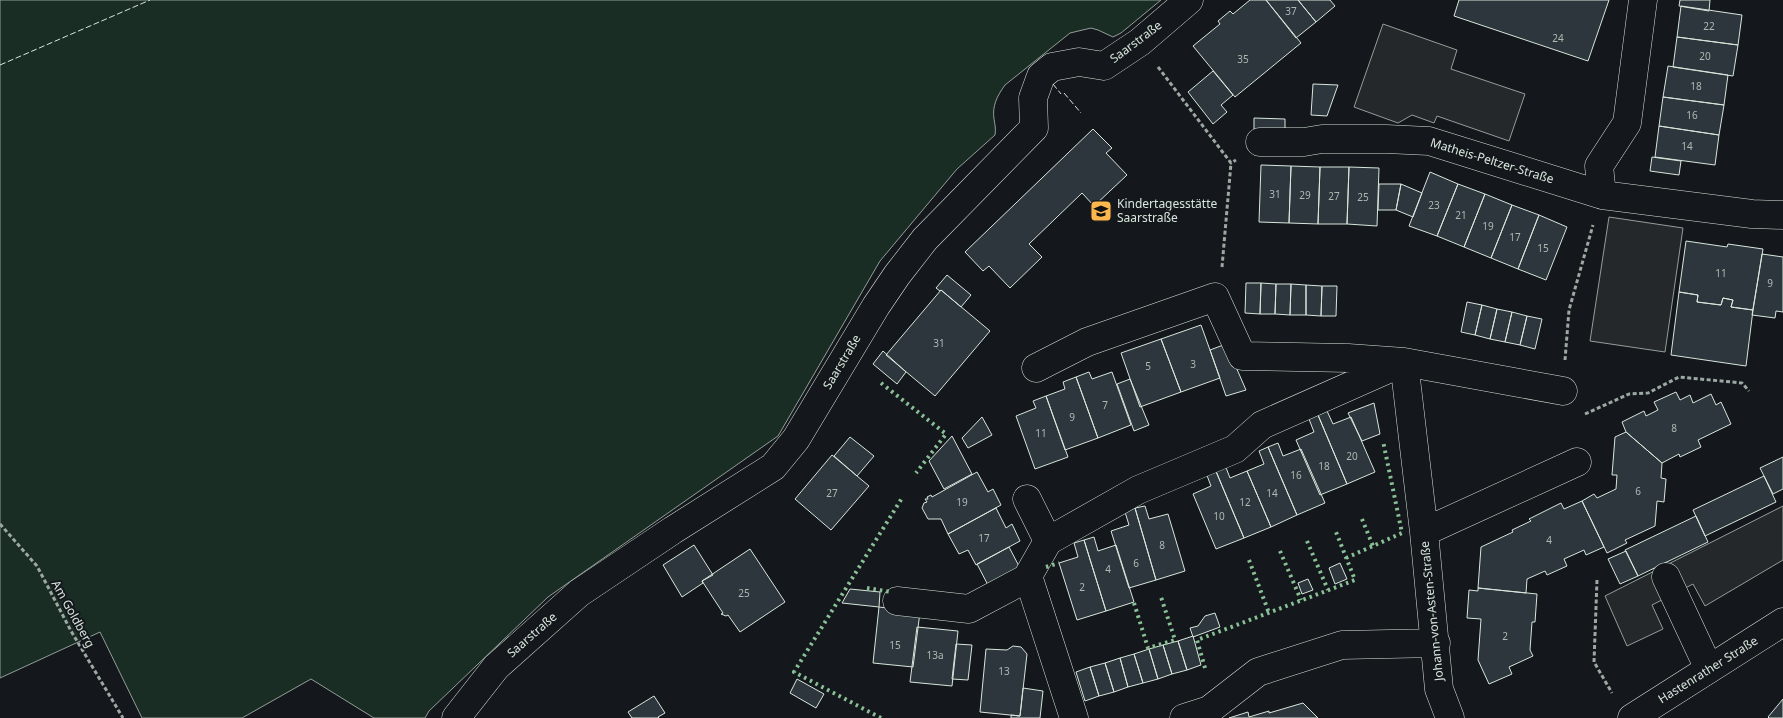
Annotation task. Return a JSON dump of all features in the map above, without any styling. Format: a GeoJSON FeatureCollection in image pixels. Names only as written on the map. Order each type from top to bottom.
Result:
{"type":"FeatureCollection","features":[{"type":"Feature","properties":{"kind":"street","name":"Saarstraße"},"geometry":{"type":"LineString","coordinates":[[456,718],[496,667],[579,593],[673,530],[773,467],[796,439],[876,306],[925,239],[1034,128],[1033,98],[1046,71],[1079,62],[1104,66],[1140,42],[1189,0]]}},
{"type":"Feature","properties":{"kind":"street"},"geometry":{"type":"LineString","coordinates":[[1602,195],[1599,166],[1628,123],[1642,0]]}},
{"type":"Feature","properties":{"kind":"street","name":"Matheis-Peltzer-Straße"},"geometry":{"type":"LineString","coordinates":[[1260,142],[1304,142],[1322,139],[1429,141],[1602,195],[1752,214],[1783,215]]}},
{"type":"Feature","properties":{"kind":"street"},"geometry":{"type":"LineString","coordinates":[[1036,368],[1086,342],[1215,298],[1242,356],[1348,358],[1404,362],[1562,391]]}},
{"type":"Feature","properties":{"kind":"street"},"geometry":{"type":"LineString","coordinates":[[1074,718],[1028,576],[1048,541],[1138,490],[1235,449],[1262,425],[1404,362]]}},
{"type":"Feature","properties":{"kind":"street","name":"Johann-von-Asten-Straße"},"geometry":{"type":"LineString","coordinates":[[1404,362],[1440,689],[1450,718]]}},
{"type":"Feature","properties":{"kind":"street","name":"Johann-von-Asten-Straße"},"geometry":{"type":"LineString","coordinates":[[1424,532],[1576,462]]}},
{"type":"Feature","properties":{"kind":"street"},"geometry":{"type":"LineString","coordinates":[[1027,499],[1048,541]]}},
{"type":"Feature","properties":{"kind":"street"},"geometry":{"type":"LineString","coordinates":[[1666,577],[1709,669]]}},
{"type":"Feature","properties":{"kind":"street"},"geometry":{"type":"LineString","coordinates":[[898,601],[969,608],[1030,578]]}},
{"type":"Feature","properties":{"kind":"street","name":"Hastenrather Straße"},"geometry":{"type":"LineString","coordinates":[[1632,718],[1783,622]]}},
{"type":"Feature","properties":{"kind":"street"},"geometry":{"type":"LineString","coordinates":[[1184,718],[1209,710],[1258,672],[1342,645],[1436,643]]}},
{"type":"Feature","properties":{"kind":"path"},"geometry":{"type":"LineString","coordinates":[[1140,42],[1232,163],[1222,267],[1215,298]]}},
{"type":"Feature","properties":{"kind":"path"},"geometry":{"type":"LineString","coordinates":[[1232,163],[1260,142]]}},
{"type":"Feature","properties":{"kind":"path"},"geometry":{"type":"LineString","coordinates":[[1602,195],[1569,310],[1562,391],[1569,422],[1629,394],[1648,393],[1680,377],[1742,383],[1749,391]]}},
{"type":"Feature","properties":{"kind":"path","name":"Am Goldberg"},"geometry":{"type":"LineString","coordinates":[[0,524],[37,566],[71,631],[123,718]]}},
{"type":"Feature","properties":{"kind":"path"},"geometry":{"type":"LineString","coordinates":[[1597,580],[1594,662],[1612,694]]}},
{"type":"Feature","properties":{"kind":"green space"},"geometry":{"type":"Polygon","coordinates":[[[0,0],[1161,0],[1121,33],[1113,37],[1091,28],[1070,33],[1005,85],[994,105],[995,135],[957,169],[880,261],[778,436],[548,597],[429,711],[425,718],[374,718],[311,679],[242,718],[142,718],[100,632],[0,678],[0,0]]]}},
{"type":"Feature","properties":{"kind":"shaded area"},"geometry":{"type":"Polygon","coordinates":[[[1383,24],[1457,50],[1451,69],[1525,94],[1509,141],[1437,116],[1434,123],[1412,115],[1398,123],[1354,107],[1383,24]]]}},
{"type":"Feature","properties":{"kind":"shaded area"},"geometry":{"type":"Polygon","coordinates":[[[1609,217],[1683,228],[1665,352],[1590,341],[1609,217]]]}},
{"type":"Feature","properties":{"kind":"shaded area"},"geometry":{"type":"Polygon","coordinates":[[[1783,506],[1783,560],[1705,606],[1693,584],[1652,605],[1663,629],[1627,646],[1605,596],[1783,506]]]}},
{"type":"Feature","properties":{"kind":"building"},"geometry":{"type":"Polygon","coordinates":[[[1250,0],[1266,0],[1301,43],[1235,97],[1193,46],[1220,24],[1218,21],[1230,11],[1233,14],[1250,0]]]}},
{"type":"Feature","properties":{"kind":"building"},"geometry":{"type":"Polygon","coordinates":[[[1266,0],[1298,0],[1316,22],[1296,38],[1266,0]]]}},
{"type":"Feature","properties":{"kind":"building"},"geometry":{"type":"Polygon","coordinates":[[[1298,0],[1330,0],[1335,6],[1316,22],[1298,0]]]}},
{"type":"Feature","properties":{"kind":"building"},"geometry":{"type":"Polygon","coordinates":[[[1459,0],[1609,0],[1588,61],[1454,16],[1459,0]]]}},
{"type":"Feature","properties":{"kind":"building"},"geometry":{"type":"Polygon","coordinates":[[[1680,0],[1710,0],[1709,11],[1679,6],[1680,0]]]}},
{"type":"Feature","properties":{"kind":"building"},"geometry":{"type":"Polygon","coordinates":[[[1681,6],[1742,15],[1738,45],[1677,37],[1681,6]]]}},
{"type":"Feature","properties":{"kind":"building"},"geometry":{"type":"Polygon","coordinates":[[[1677,37],[1738,45],[1733,76],[1673,67],[1677,37]]]}},
{"type":"Feature","properties":{"kind":"building"},"geometry":{"type":"Polygon","coordinates":[[[1668,66],[1728,75],[1724,105],[1663,97],[1668,66]]]}},
{"type":"Feature","properties":{"kind":"building"},"geometry":{"type":"Polygon","coordinates":[[[1213,71],[1233,95],[1221,105],[1227,112],[1213,124],[1188,92],[1213,71]]]}},
{"type":"Feature","properties":{"kind":"building"},"geometry":{"type":"Polygon","coordinates":[[[1313,84],[1338,85],[1327,116],[1311,115],[1313,84]]]}},
{"type":"Feature","properties":{"kind":"building"},"geometry":{"type":"Polygon","coordinates":[[[1663,97],[1724,105],[1719,135],[1659,126],[1663,97]]]}},
{"type":"Feature","properties":{"kind":"building"},"geometry":{"type":"Polygon","coordinates":[[[1254,118],[1285,119],[1285,135],[1254,134],[1254,118]]]}},
{"type":"Feature","properties":{"kind":"building"},"geometry":{"type":"Polygon","coordinates":[[[1659,126],[1719,135],[1715,165],[1655,157],[1659,126]]]}},
{"type":"Feature","properties":{"kind":"building"},"geometry":{"type":"Polygon","coordinates":[[[1093,129],[1112,148],[1106,153],[1127,175],[1094,206],[1082,193],[1029,244],[1042,257],[1010,288],[989,266],[983,271],[965,252],[1093,129]]]}},
{"type":"Feature","properties":{"kind":"building"},"geometry":{"type":"Polygon","coordinates":[[[1652,157],[1681,161],[1679,175],[1650,171],[1652,157]]]}},
{"type":"Feature","properties":{"kind":"building"},"geometry":{"type":"Polygon","coordinates":[[[1261,165],[1291,166],[1289,223],[1259,222],[1261,165]]]}},
{"type":"Feature","properties":{"kind":"building"},"geometry":{"type":"Polygon","coordinates":[[[1291,166],[1320,167],[1318,224],[1289,223],[1291,166]]]}},
{"type":"Feature","properties":{"kind":"building"},"geometry":{"type":"Polygon","coordinates":[[[1320,167],[1349,167],[1347,224],[1318,224],[1320,167]]]}},
{"type":"Feature","properties":{"kind":"building"},"geometry":{"type":"Polygon","coordinates":[[[1349,167],[1379,168],[1377,226],[1347,224],[1349,167]]]}},
{"type":"Feature","properties":{"kind":"building"},"geometry":{"type":"Polygon","coordinates":[[[1430,172],[1458,184],[1437,236],[1409,226],[1430,172]]]}},
{"type":"Feature","properties":{"kind":"building"},"geometry":{"type":"Polygon","coordinates":[[[1379,184],[1401,184],[1396,210],[1378,210],[1379,184]]]}},
{"type":"Feature","properties":{"kind":"building"},"geometry":{"type":"Polygon","coordinates":[[[1401,184],[1422,193],[1413,217],[1396,210],[1401,184]]]}},
{"type":"Feature","properties":{"kind":"building"},"geometry":{"type":"Polygon","coordinates":[[[1458,184],[1485,194],[1464,247],[1437,236],[1458,184]]]}},
{"type":"Feature","properties":{"kind":"building"},"geometry":{"type":"Polygon","coordinates":[[[1485,194],[1512,205],[1491,258],[1464,247],[1485,194]]]}},
{"type":"Feature","properties":{"kind":"building"},"geometry":{"type":"Polygon","coordinates":[[[1512,205],[1539,215],[1518,269],[1491,258],[1512,205]]]}},
{"type":"Feature","properties":{"kind":"building"},"geometry":{"type":"Polygon","coordinates":[[[1539,215],[1567,227],[1546,280],[1518,269],[1539,215]]]}},
{"type":"Feature","properties":{"kind":"building"},"geometry":{"type":"Polygon","coordinates":[[[1686,241],[1727,247],[1728,244],[1763,249],[1753,310],[1731,307],[1733,300],[1723,298],[1721,305],[1697,302],[1698,295],[1679,292],[1686,241]]]}},
{"type":"Feature","properties":{"kind":"building"},"geometry":{"type":"Polygon","coordinates":[[[1762,254],[1783,257],[1783,312],[1776,311],[1775,318],[1752,315],[1762,254]]]}},
{"type":"Feature","properties":{"kind":"building"},"geometry":{"type":"Polygon","coordinates":[[[947,275],[971,295],[961,307],[936,288],[947,275]]]}},
{"type":"Feature","properties":{"kind":"building"},"geometry":{"type":"Polygon","coordinates":[[[1246,283],[1261,283],[1260,314],[1245,313],[1246,283]]]}},
{"type":"Feature","properties":{"kind":"building"},"geometry":{"type":"Polygon","coordinates":[[[1261,283],[1276,284],[1275,314],[1260,314],[1261,283]]]}},
{"type":"Feature","properties":{"kind":"building"},"geometry":{"type":"Polygon","coordinates":[[[1276,284],[1291,284],[1290,315],[1275,314],[1276,284]]]}},
{"type":"Feature","properties":{"kind":"building"},"geometry":{"type":"Polygon","coordinates":[[[1291,284],[1306,285],[1306,315],[1290,315],[1291,284]]]}},
{"type":"Feature","properties":{"kind":"building"},"geometry":{"type":"Polygon","coordinates":[[[1306,285],[1322,286],[1321,316],[1306,315],[1306,285]]]}},
{"type":"Feature","properties":{"kind":"building"},"geometry":{"type":"Polygon","coordinates":[[[1322,286],[1337,286],[1336,316],[1321,316],[1322,286]]]}},
{"type":"Feature","properties":{"kind":"building"},"geometry":{"type":"Polygon","coordinates":[[[941,290],[990,331],[935,396],[886,355],[941,290]]]}},
{"type":"Feature","properties":{"kind":"building"},"geometry":{"type":"Polygon","coordinates":[[[1679,292],[1698,295],[1697,302],[1721,305],[1723,298],[1733,300],[1731,307],[1753,310],[1746,366],[1671,355],[1679,292]]]}},
{"type":"Feature","properties":{"kind":"building"},"geometry":{"type":"Polygon","coordinates":[[[1467,302],[1482,305],[1475,335],[1461,332],[1467,302]]]}},
{"type":"Feature","properties":{"kind":"building"},"geometry":{"type":"Polygon","coordinates":[[[1482,305],[1497,309],[1490,339],[1475,335],[1482,305]]]}},
{"type":"Feature","properties":{"kind":"building"},"geometry":{"type":"Polygon","coordinates":[[[1497,309],[1512,312],[1505,342],[1490,339],[1497,309]]]}},
{"type":"Feature","properties":{"kind":"building"},"geometry":{"type":"Polygon","coordinates":[[[1512,312],[1527,316],[1520,345],[1505,342],[1512,312]]]}},
{"type":"Feature","properties":{"kind":"building"},"geometry":{"type":"Polygon","coordinates":[[[1527,316],[1542,319],[1535,349],[1520,345],[1527,316]]]}},
{"type":"Feature","properties":{"kind":"building"},"geometry":{"type":"Polygon","coordinates":[[[1201,325],[1220,378],[1181,392],[1161,339],[1201,325]]]}},
{"type":"Feature","properties":{"kind":"building"},"geometry":{"type":"Polygon","coordinates":[[[1161,339],[1181,392],[1140,407],[1121,353],[1161,339]]]}},
{"type":"Feature","properties":{"kind":"building"},"geometry":{"type":"Polygon","coordinates":[[[1226,344],[1246,390],[1226,396],[1210,350],[1226,344]]]}},
{"type":"Feature","properties":{"kind":"building"},"geometry":{"type":"Polygon","coordinates":[[[883,351],[906,372],[897,384],[873,364],[883,351]]]}},
{"type":"Feature","properties":{"kind":"building"},"geometry":{"type":"Polygon","coordinates":[[[1089,372],[1092,379],[1112,372],[1131,425],[1098,438],[1076,377],[1089,372]]]}},
{"type":"Feature","properties":{"kind":"building"},"geometry":{"type":"Polygon","coordinates":[[[1076,377],[1098,438],[1065,450],[1046,396],[1065,389],[1063,382],[1076,377]]]}},
{"type":"Feature","properties":{"kind":"building"},"geometry":{"type":"Polygon","coordinates":[[[1130,379],[1149,425],[1134,431],[1117,384],[1130,379]]]}},
{"type":"Feature","properties":{"kind":"building"},"geometry":{"type":"Polygon","coordinates":[[[1676,392],[1680,400],[1690,395],[1693,403],[1711,394],[1716,405],[1721,402],[1731,424],[1698,440],[1701,447],[1680,457],[1679,454],[1662,463],[1626,432],[1622,422],[1644,411],[1646,416],[1658,410],[1654,402],[1676,392]]]}},
{"type":"Feature","properties":{"kind":"building"},"geometry":{"type":"Polygon","coordinates":[[[1046,396],[1068,457],[1035,469],[1016,416],[1036,408],[1033,401],[1046,396]]]}},
{"type":"Feature","properties":{"kind":"building"},"geometry":{"type":"Polygon","coordinates":[[[1374,403],[1380,434],[1362,441],[1348,413],[1374,403]]]}},
{"type":"Feature","properties":{"kind":"building"},"geometry":{"type":"Polygon","coordinates":[[[1327,411],[1333,424],[1351,417],[1375,472],[1347,484],[1318,415],[1327,411]]]}},
{"type":"Feature","properties":{"kind":"building"},"geometry":{"type":"Polygon","coordinates":[[[1318,415],[1347,484],[1320,495],[1296,440],[1314,432],[1309,419],[1318,415]]]}},
{"type":"Feature","properties":{"kind":"building"},"geometry":{"type":"Polygon","coordinates":[[[982,417],[992,435],[968,448],[962,438],[982,417]]]}},
{"type":"Feature","properties":{"kind":"building"},"geometry":{"type":"Polygon","coordinates":[[[1626,432],[1662,463],[1661,478],[1666,479],[1664,502],[1657,501],[1655,526],[1625,540],[1627,543],[1607,553],[1582,501],[1594,494],[1597,498],[1616,489],[1617,475],[1612,475],[1615,437],[1626,432]]]}},
{"type":"Feature","properties":{"kind":"building"},"geometry":{"type":"Polygon","coordinates":[[[952,436],[972,474],[944,489],[929,461],[952,436]]]}},
{"type":"Feature","properties":{"kind":"building"},"geometry":{"type":"Polygon","coordinates":[[[850,437],[874,456],[857,476],[834,456],[850,437]]]}},
{"type":"Feature","properties":{"kind":"building"},"geometry":{"type":"Polygon","coordinates":[[[1278,443],[1283,456],[1301,449],[1325,503],[1297,515],[1268,447],[1278,443]]]}},
{"type":"Feature","properties":{"kind":"building"},"geometry":{"type":"Polygon","coordinates":[[[1268,447],[1297,515],[1271,527],[1247,471],[1264,464],[1259,451],[1268,447]]]}},
{"type":"Feature","properties":{"kind":"building"},"geometry":{"type":"Polygon","coordinates":[[[832,455],[869,486],[831,530],[795,499],[832,455]]]}},
{"type":"Feature","properties":{"kind":"building"},"geometry":{"type":"Polygon","coordinates":[[[1783,457],[1783,489],[1773,494],[1760,468],[1783,457]]]}},
{"type":"Feature","properties":{"kind":"building"},"geometry":{"type":"Polygon","coordinates":[[[1225,465],[1230,478],[1247,471],[1271,527],[1244,538],[1215,469],[1225,465]]]}},
{"type":"Feature","properties":{"kind":"building"},"geometry":{"type":"Polygon","coordinates":[[[1215,469],[1244,538],[1216,549],[1193,494],[1211,486],[1206,473],[1215,469]]]}},
{"type":"Feature","properties":{"kind":"building"},"geometry":{"type":"Polygon","coordinates":[[[977,472],[988,492],[993,489],[1001,505],[948,534],[941,519],[928,519],[922,508],[924,503],[927,502],[925,499],[977,472]]]}},
{"type":"Feature","properties":{"kind":"building"},"geometry":{"type":"Polygon","coordinates":[[[1764,476],[1776,502],[1705,536],[1693,510],[1764,476]]]}},
{"type":"Feature","properties":{"kind":"building"},"geometry":{"type":"Polygon","coordinates":[[[1582,501],[1604,547],[1586,555],[1584,550],[1564,559],[1567,566],[1547,575],[1545,571],[1527,579],[1526,593],[1478,588],[1481,547],[1513,532],[1512,530],[1531,521],[1529,519],[1561,503],[1564,509],[1582,501]]]}},
{"type":"Feature","properties":{"kind":"building"},"geometry":{"type":"Polygon","coordinates":[[[1145,506],[1149,519],[1168,514],[1185,571],[1156,580],[1135,508],[1145,506]]]}},
{"type":"Feature","properties":{"kind":"building"},"geometry":{"type":"Polygon","coordinates":[[[996,508],[1006,528],[1012,524],[1020,541],[976,565],[968,550],[959,554],[948,534],[996,508]]]}},
{"type":"Feature","properties":{"kind":"building"},"geometry":{"type":"Polygon","coordinates":[[[1135,508],[1156,580],[1129,588],[1111,531],[1129,525],[1125,512],[1135,508]]]}},
{"type":"Feature","properties":{"kind":"building"},"geometry":{"type":"Polygon","coordinates":[[[1696,516],[1708,542],[1638,576],[1625,550],[1696,516]]]}},
{"type":"Feature","properties":{"kind":"building"},"geometry":{"type":"Polygon","coordinates":[[[1094,537],[1098,551],[1116,545],[1134,602],[1106,611],[1084,540],[1094,537]]]}},
{"type":"Feature","properties":{"kind":"building"},"geometry":{"type":"Polygon","coordinates":[[[1084,540],[1106,611],[1077,620],[1059,563],[1078,557],[1074,543],[1084,540]]]}},
{"type":"Feature","properties":{"kind":"building"},"geometry":{"type":"Polygon","coordinates":[[[694,545],[713,575],[682,597],[663,565],[694,545]]]}},
{"type":"Feature","properties":{"kind":"building"},"geometry":{"type":"Polygon","coordinates":[[[1009,547],[1021,570],[989,587],[977,564],[1009,547]]]}},
{"type":"Feature","properties":{"kind":"building"},"geometry":{"type":"Polygon","coordinates":[[[750,549],[785,602],[740,632],[728,615],[721,614],[723,613],[702,581],[750,549]]]}},
{"type":"Feature","properties":{"kind":"building"},"geometry":{"type":"Polygon","coordinates":[[[1626,551],[1638,576],[1620,584],[1608,559],[1626,551]]]}},
{"type":"Feature","properties":{"kind":"building"},"geometry":{"type":"Polygon","coordinates":[[[1340,563],[1347,579],[1335,584],[1329,568],[1340,563]]]}},
{"type":"Feature","properties":{"kind":"building"},"geometry":{"type":"Polygon","coordinates":[[[1308,579],[1313,590],[1302,594],[1298,583],[1308,579]]]}},
{"type":"Feature","properties":{"kind":"building"},"geometry":{"type":"Polygon","coordinates":[[[1478,588],[1537,594],[1530,650],[1533,656],[1509,667],[1512,674],[1489,684],[1478,660],[1481,619],[1467,618],[1469,590],[1478,591],[1478,588]]]}},
{"type":"Feature","properties":{"kind":"building"},"geometry":{"type":"Polygon","coordinates":[[[850,589],[880,592],[879,607],[842,603],[850,589]]]}},
{"type":"Feature","properties":{"kind":"building"},"geometry":{"type":"Polygon","coordinates":[[[879,607],[920,612],[913,667],[873,663],[879,607]]]}},
{"type":"Feature","properties":{"kind":"building"},"geometry":{"type":"Polygon","coordinates":[[[1215,613],[1220,627],[1193,637],[1190,628],[1198,626],[1205,616],[1215,613]]]}},
{"type":"Feature","properties":{"kind":"building"},"geometry":{"type":"Polygon","coordinates":[[[917,627],[958,631],[952,686],[910,682],[917,627]]]}},
{"type":"Feature","properties":{"kind":"building"},"geometry":{"type":"Polygon","coordinates":[[[1193,636],[1201,665],[1187,670],[1178,641],[1193,636]]]}},
{"type":"Feature","properties":{"kind":"building"},"geometry":{"type":"Polygon","coordinates":[[[1178,641],[1187,670],[1172,674],[1163,645],[1178,641]]]}},
{"type":"Feature","properties":{"kind":"building"},"geometry":{"type":"Polygon","coordinates":[[[956,644],[972,645],[968,680],[952,679],[956,644]]]}},
{"type":"Feature","properties":{"kind":"building"},"geometry":{"type":"Polygon","coordinates":[[[1163,645],[1172,674],[1158,679],[1149,649],[1163,645]]]}},
{"type":"Feature","properties":{"kind":"building"},"geometry":{"type":"Polygon","coordinates":[[[1013,646],[1021,647],[1027,654],[1020,716],[980,712],[986,649],[1007,650],[1013,646]]]}},
{"type":"Feature","properties":{"kind":"building"},"geometry":{"type":"Polygon","coordinates":[[[1149,649],[1158,679],[1143,683],[1134,654],[1149,649]]]}},
{"type":"Feature","properties":{"kind":"building"},"geometry":{"type":"Polygon","coordinates":[[[1134,654],[1143,683],[1128,687],[1120,658],[1134,654]]]}},
{"type":"Feature","properties":{"kind":"building"},"geometry":{"type":"Polygon","coordinates":[[[1120,658],[1128,687],[1114,692],[1105,663],[1120,658]]]}},
{"type":"Feature","properties":{"kind":"building"},"geometry":{"type":"Polygon","coordinates":[[[1105,663],[1114,692],[1099,696],[1090,667],[1105,663]]]}},
{"type":"Feature","properties":{"kind":"building"},"geometry":{"type":"Polygon","coordinates":[[[1090,667],[1099,696],[1085,701],[1076,672],[1090,667]]]}},
{"type":"Feature","properties":{"kind":"building"},"geometry":{"type":"Polygon","coordinates":[[[797,679],[824,694],[816,708],[790,693],[797,679]]]}},
{"type":"Feature","properties":{"kind":"building"},"geometry":{"type":"Polygon","coordinates":[[[1023,688],[1043,691],[1040,718],[1011,718],[1011,715],[1020,716],[1023,688]]]}},
{"type":"Feature","properties":{"kind":"building"},"geometry":{"type":"Polygon","coordinates":[[[654,696],[665,713],[659,718],[632,718],[628,712],[654,696]]]}},
{"type":"Feature","properties":{"kind":"building"},"geometry":{"type":"Polygon","coordinates":[[[1783,699],[1783,718],[1769,718],[1768,717],[1783,699]]]}},
{"type":"Feature","properties":{"kind":"building"},"geometry":{"type":"Polygon","coordinates":[[[1303,703],[1318,718],[1229,718],[1248,712],[1249,717],[1269,711],[1269,713],[1303,703]]]}},
{"type":"Feature","properties":{"kind":"hedge"},"geometry":{"type":"LineString","coordinates":[[881,383],[946,434],[916,473]]}},
{"type":"Feature","properties":{"kind":"hedge"},"geometry":{"type":"LineString","coordinates":[[1346,558],[1402,533],[1383,441]]}},
{"type":"Feature","properties":{"kind":"hedge"},"geometry":{"type":"LineString","coordinates":[[881,718],[794,672],[902,498]]}},
{"type":"Feature","properties":{"kind":"hedge"},"geometry":{"type":"LineString","coordinates":[[1362,519],[1373,546]]}},
{"type":"Feature","properties":{"kind":"hedge"},"geometry":{"type":"LineString","coordinates":[[1205,668],[1197,640],[1355,580],[1336,532]]}},
{"type":"Feature","properties":{"kind":"hedge"},"geometry":{"type":"LineString","coordinates":[[1307,541],[1328,590]]}},
{"type":"Feature","properties":{"kind":"hedge"},"geometry":{"type":"LineString","coordinates":[[1280,551],[1301,600]]}},
{"type":"Feature","properties":{"kind":"hedge"},"geometry":{"type":"LineString","coordinates":[[1249,560],[1269,613]]}},
{"type":"Feature","properties":{"kind":"hedge"},"geometry":{"type":"LineString","coordinates":[[1046,567],[1059,563]]}},
{"type":"Feature","properties":{"kind":"hedge"},"geometry":{"type":"LineString","coordinates":[[867,588],[891,592]]}},
{"type":"Feature","properties":{"kind":"hedge"},"geometry":{"type":"LineString","coordinates":[[1134,603],[1148,648],[1175,640],[1161,597]]}},
{"type":"Feature","properties":{"kind":"fence"},"geometry":{"type":"LineString","coordinates":[[0,65],[150,0]]}},
{"type":"Feature","properties":{"kind":"fence"},"geometry":{"type":"LineString","coordinates":[[1053,84],[1061,94]]}},
{"type":"Feature","properties":{"kind":"fence"},"geometry":{"type":"LineString","coordinates":[[1064,93],[1081,113]]}},
{"type":"Feature","properties":{"kind":"place","name":"Kindertagesstätte Saarstraße"},"geometry":{"type":"Point","coordinates":[1101,211]}}]}
